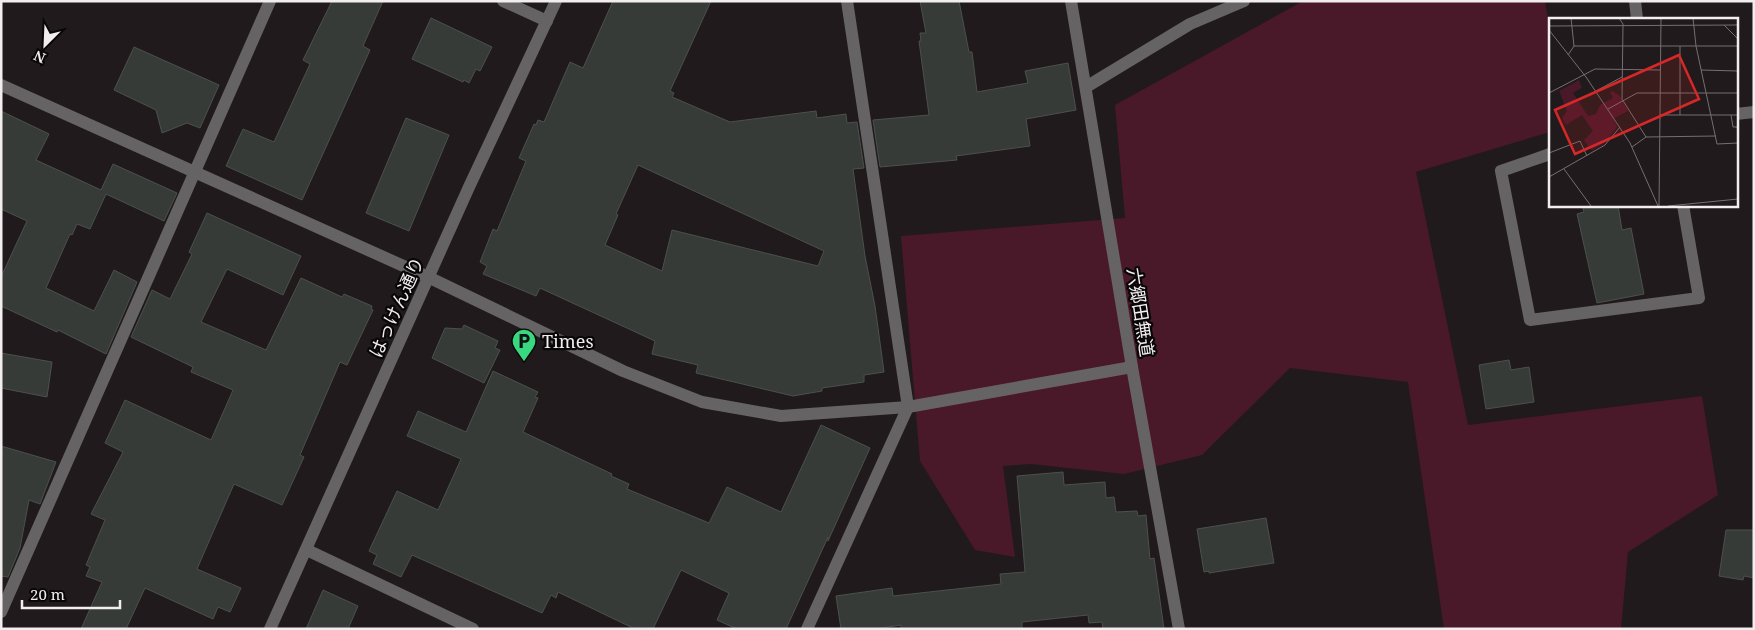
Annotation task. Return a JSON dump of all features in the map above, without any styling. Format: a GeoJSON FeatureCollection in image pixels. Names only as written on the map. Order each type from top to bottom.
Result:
{"type":"FeatureCollection","features":[{"type":"Feature","properties":{"kind":"street"},"geometry":{"type":"LineString","coordinates":[[1,612],[270,1]]}},
{"type":"Feature","properties":{"kind":"street"},"geometry":{"type":"LineString","coordinates":[[503,1],[547,20]]}},
{"type":"Feature","properties":{"kind":"street","name":"はっけん通り"},"geometry":{"type":"LineString","coordinates":[[270,629],[428,277],[556,1]]}},
{"type":"Feature","properties":{"kind":"street"},"geometry":{"type":"LineString","coordinates":[[807,629],[908,407],[847,1]]}},
{"type":"Feature","properties":{"kind":"street","name":"六郷田無道"},"geometry":{"type":"LineString","coordinates":[[1071,1],[1132,367],[1179,629]]}},
{"type":"Feature","properties":{"kind":"street"},"geometry":{"type":"LineString","coordinates":[[1086,87],[1190,24],[1244,1]]}},
{"type":"Feature","properties":{"kind":"street"},"geometry":{"type":"LineString","coordinates":[[1636,1],[1637,18]]}},
{"type":"Feature","properties":{"kind":"street"},"geometry":{"type":"LineString","coordinates":[[1,86],[428,277],[623,371],[702,402],[781,416],[908,407],[1132,367]]}},
{"type":"Feature","properties":{"kind":"street"},"geometry":{"type":"LineString","coordinates":[[1738,114],[1754,112]]}},
{"type":"Feature","properties":{"kind":"street"},"geometry":{"type":"LineString","coordinates":[[1549,154],[1501,171],[1530,320],[1699,298],[1683,206]]}},
{"type":"Feature","properties":{"kind":"street"},"geometry":{"type":"LineString","coordinates":[[307,550],[473,629]]}},
{"type":"Feature","properties":{"kind":"shaded area"},"geometry":{"type":"Polygon","coordinates":[[[1303,1],[1545,1],[1549,24],[1549,132],[1416,172],[1468,425],[1702,396],[1718,495],[1628,552],[1621,629],[1444,629],[1408,382],[1290,368],[1202,455],[1124,474],[1031,464],[1003,466],[1015,557],[975,550],[920,461],[901,236],[1125,218],[1115,105],[1303,1]]]}},
{"type":"Feature","properties":{"kind":"building"},"geometry":{"type":"Polygon","coordinates":[[[332,1],[383,1],[363,46],[370,50],[302,200],[226,166],[243,129],[274,142],[310,64],[303,60],[332,1]]]}},
{"type":"Feature","properties":{"kind":"building"},"geometry":{"type":"Polygon","coordinates":[[[613,1],[711,1],[670,91],[674,93],[672,97],[730,122],[816,111],[817,118],[846,114],[847,123],[857,122],[864,168],[853,169],[884,372],[864,375],[864,382],[822,388],[822,391],[793,396],[696,373],[698,365],[652,354],[655,341],[540,288],[536,296],[483,274],[487,266],[480,262],[493,229],[497,231],[526,161],[519,158],[534,124],[536,125],[538,120],[544,122],[570,62],[583,68],[613,1]],[[638,165],[616,214],[618,215],[605,245],[662,271],[672,230],[818,266],[824,251],[638,165]]]}},
{"type":"Feature","properties":{"kind":"building"},"geometry":{"type":"Polygon","coordinates":[[[920,1],[959,1],[969,52],[972,52],[977,92],[1028,83],[1025,71],[1068,63],[1076,110],[1026,119],[1030,146],[956,156],[957,160],[880,167],[873,120],[929,115],[919,41],[921,41],[920,33],[926,33],[920,1]]]}},
{"type":"Feature","properties":{"kind":"building"},"geometry":{"type":"Polygon","coordinates":[[[431,18],[492,47],[480,71],[476,69],[469,83],[412,59],[431,18]]]}},
{"type":"Feature","properties":{"kind":"building"},"geometry":{"type":"Polygon","coordinates":[[[134,47],[219,85],[200,128],[187,123],[162,133],[156,110],[114,90],[134,47]]]}},
{"type":"Feature","properties":{"kind":"building"},"geometry":{"type":"Polygon","coordinates":[[[1,111],[49,134],[36,160],[101,190],[113,164],[177,193],[164,221],[106,194],[90,229],[77,224],[72,235],[70,234],[46,288],[94,311],[114,270],[137,282],[106,354],[58,330],[57,332],[1,306],[1,277],[27,221],[1,209],[1,111]]]}},
{"type":"Feature","properties":{"kind":"building"},"geometry":{"type":"Polygon","coordinates":[[[406,118],[449,135],[409,231],[366,213],[406,118]]]}},
{"type":"Feature","properties":{"kind":"building"},"geometry":{"type":"Polygon","coordinates":[[[1582,206],[1618,206],[1622,230],[1631,228],[1644,294],[1597,303],[1577,214],[1584,212],[1582,206]]]}},
{"type":"Feature","properties":{"kind":"building"},"geometry":{"type":"Polygon","coordinates":[[[207,213],[301,256],[283,295],[227,269],[201,322],[266,350],[301,278],[342,297],[344,294],[372,306],[371,309],[373,310],[347,365],[340,362],[300,455],[304,457],[282,505],[234,484],[197,569],[241,588],[230,612],[218,607],[213,619],[145,588],[126,629],[81,629],[102,582],[86,576],[90,567],[86,565],[105,520],[91,514],[123,452],[105,443],[125,400],[211,440],[233,390],[191,372],[193,367],[131,337],[152,290],[170,299],[192,254],[189,252],[207,213]]]}},
{"type":"Feature","properties":{"kind":"building"},"geometry":{"type":"Polygon","coordinates":[[[464,325],[498,341],[495,348],[500,350],[484,383],[432,358],[445,328],[462,329],[464,325]]]}},
{"type":"Feature","properties":{"kind":"building"},"geometry":{"type":"Polygon","coordinates":[[[1,353],[52,362],[47,397],[1,388],[1,353]]]}},
{"type":"Feature","properties":{"kind":"building"},"geometry":{"type":"Polygon","coordinates":[[[1509,360],[1511,370],[1529,367],[1534,402],[1486,409],[1479,365],[1509,360]]]}},
{"type":"Feature","properties":{"kind":"building"},"geometry":{"type":"Polygon","coordinates":[[[493,371],[538,392],[535,397],[538,398],[523,432],[612,474],[611,476],[629,484],[627,489],[709,523],[727,487],[781,512],[821,425],[870,448],[786,629],[737,629],[717,620],[729,593],[681,570],[653,629],[635,629],[558,592],[556,598],[551,595],[542,613],[412,555],[401,577],[373,564],[377,555],[369,551],[397,491],[438,510],[461,459],[407,436],[418,411],[466,432],[493,371]]]}},
{"type":"Feature","properties":{"kind":"building"},"geometry":{"type":"Polygon","coordinates":[[[1,446],[56,462],[40,504],[29,500],[20,548],[8,577],[1,576],[1,446]]]}},
{"type":"Feature","properties":{"kind":"building"},"geometry":{"type":"Polygon","coordinates":[[[1063,472],[1064,485],[1105,482],[1106,498],[1114,497],[1116,512],[1137,511],[1138,516],[1146,515],[1150,559],[1154,558],[1164,629],[1103,629],[1102,622],[1089,623],[1088,615],[1022,622],[1022,629],[901,629],[901,625],[875,629],[841,629],[836,596],[892,588],[893,596],[1001,584],[1000,574],[1025,572],[1017,476],[1063,472]]]}},
{"type":"Feature","properties":{"kind":"building"},"geometry":{"type":"Polygon","coordinates":[[[1266,518],[1274,563],[1209,573],[1209,571],[1204,572],[1197,529],[1266,518]]]}},
{"type":"Feature","properties":{"kind":"building"},"geometry":{"type":"Polygon","coordinates":[[[1726,530],[1754,530],[1754,578],[1744,576],[1743,580],[1719,576],[1726,530]]]}},
{"type":"Feature","properties":{"kind":"building"},"geometry":{"type":"Polygon","coordinates":[[[323,590],[358,606],[348,629],[306,629],[323,590]]]}},
{"type":"Feature","properties":{"kind":"place","name":"Times"},"geometry":{"type":"Point","coordinates":[524,362]}}]}
